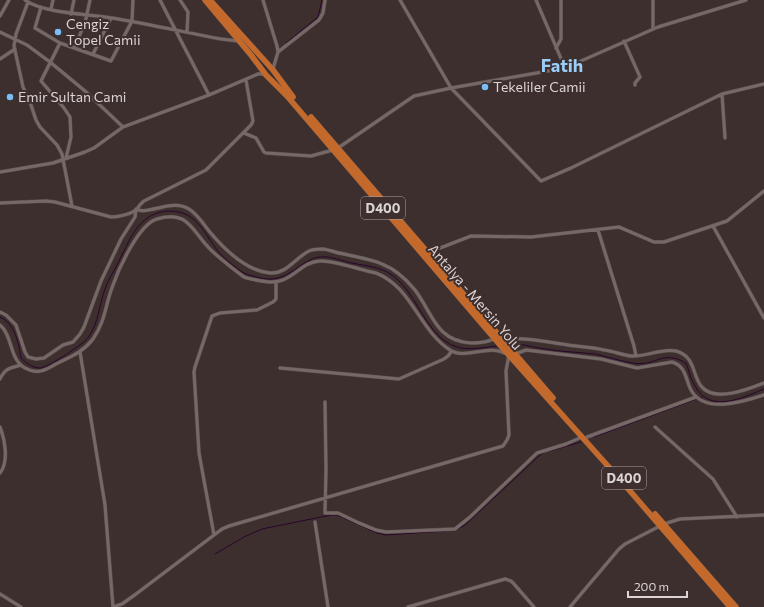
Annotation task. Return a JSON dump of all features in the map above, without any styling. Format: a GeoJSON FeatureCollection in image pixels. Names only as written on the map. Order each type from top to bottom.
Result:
{"type":"FeatureCollection","features":[{"type":"Feature","properties":{"kind":"highway","name":"Antalya - Mersin Yolu"},"geometry":{"type":"LineString","coordinates":[[204,0],[239,40],[266,75],[336,149],[428,254],[499,340]]}},
{"type":"Feature","properties":{"kind":"highway","name":"Antalya - Mersin Yolu"},"geometry":{"type":"LineString","coordinates":[[210,0],[270,68],[336,149],[499,340],[736,607]]}},
{"type":"Feature","properties":{"kind":"highway"},"geometry":{"type":"LineString","coordinates":[[262,69],[265,66],[270,68],[270,74],[266,75]]}},
{"type":"Feature","properties":{"kind":"highway","name":"Antalya - Mersin Yolu"},"geometry":{"type":"LineString","coordinates":[[662,525],[730,607]]}},
{"type":"Feature","properties":{"kind":"street"},"geometry":{"type":"LineString","coordinates":[[0,16],[9,0]]}},
{"type":"Feature","properties":{"kind":"street"},"geometry":{"type":"LineString","coordinates":[[25,0],[41,7],[71,14],[87,14],[132,21],[221,39],[239,40]]}},
{"type":"Feature","properties":{"kind":"street"},"geometry":{"type":"LineString","coordinates":[[51,9],[53,0]]}},
{"type":"Feature","properties":{"kind":"street"},"geometry":{"type":"LineString","coordinates":[[71,14],[74,0]]}},
{"type":"Feature","properties":{"kind":"street"},"geometry":{"type":"LineString","coordinates":[[74,48],[87,14],[90,0]]}},
{"type":"Feature","properties":{"kind":"street"},"geometry":{"type":"LineString","coordinates":[[41,7],[35,28],[60,43],[111,61],[132,21],[133,0]]}},
{"type":"Feature","properties":{"kind":"street"},"geometry":{"type":"LineString","coordinates":[[160,0],[209,95]]}},
{"type":"Feature","properties":{"kind":"street"},"geometry":{"type":"LineString","coordinates":[[180,0],[188,12],[187,32]]}},
{"type":"Feature","properties":{"kind":"street"},"geometry":{"type":"LineString","coordinates":[[263,0],[278,52],[275,61],[270,68]]}},
{"type":"Feature","properties":{"kind":"street"},"geometry":{"type":"LineString","coordinates":[[278,52],[319,20],[323,12],[325,0]]}},
{"type":"Feature","properties":{"kind":"street"},"geometry":{"type":"LineString","coordinates":[[400,0],[451,88],[539,181],[578,165],[722,94],[764,84]]}},
{"type":"Feature","properties":{"kind":"street"},"geometry":{"type":"LineString","coordinates":[[536,0],[565,68]]}},
{"type":"Feature","properties":{"kind":"street"},"geometry":{"type":"LineString","coordinates":[[556,48],[561,39],[561,0]]}},
{"type":"Feature","properties":{"kind":"street"},"geometry":{"type":"LineString","coordinates":[[653,0],[653,29]]}},
{"type":"Feature","properties":{"kind":"street"},"geometry":{"type":"LineString","coordinates":[[244,132],[256,138],[266,153],[311,156],[336,149],[410,98],[417,95],[565,68],[653,29],[746,0]]}},
{"type":"Feature","properties":{"kind":"street"},"geometry":{"type":"LineString","coordinates":[[28,2],[15,39],[15,49],[23,87],[40,127],[65,158]]}},
{"type":"Feature","properties":{"kind":"street"},"geometry":{"type":"LineString","coordinates":[[93,54],[111,18]]}},
{"type":"Feature","properties":{"kind":"street"},"geometry":{"type":"LineString","coordinates":[[0,32],[27,45],[50,62],[85,91],[123,127]]}},
{"type":"Feature","properties":{"kind":"street"},"geometry":{"type":"LineString","coordinates":[[624,41],[640,77],[634,85]]}},
{"type":"Feature","properties":{"kind":"street"},"geometry":{"type":"LineString","coordinates":[[60,43],[50,62],[42,84],[64,108],[70,117],[71,138],[65,158],[72,206]]}},
{"type":"Feature","properties":{"kind":"street"},"geometry":{"type":"LineString","coordinates":[[0,59],[15,49]]}},
{"type":"Feature","properties":{"kind":"street"},"geometry":{"type":"LineString","coordinates":[[270,68],[275,61]]}},
{"type":"Feature","properties":{"kind":"street"},"geometry":{"type":"LineString","coordinates":[[0,172],[53,163],[94,148],[123,127],[246,80],[258,74],[262,69]]}},
{"type":"Feature","properties":{"kind":"street"},"geometry":{"type":"LineString","coordinates":[[258,74],[266,75]]}},
{"type":"Feature","properties":{"kind":"street"},"geometry":{"type":"LineString","coordinates":[[0,203],[46,201],[72,206],[111,217],[115,217],[136,209],[144,201],[206,170],[254,121],[246,80]]}},
{"type":"Feature","properties":{"kind":"street"},"geometry":{"type":"LineString","coordinates":[[722,94],[725,138]]}},
{"type":"Feature","properties":{"kind":"street"},"geometry":{"type":"LineString","coordinates":[[428,254],[471,236],[531,237],[619,227],[654,242],[659,242],[727,221],[764,191]]}},
{"type":"Feature","properties":{"kind":"street"},"geometry":{"type":"LineString","coordinates":[[136,209],[146,212],[164,206],[174,205],[188,208],[195,213],[221,245],[250,267],[262,272],[272,273],[284,270],[308,252],[316,249],[325,249],[380,263],[394,270],[409,284],[422,300],[439,328],[452,339],[466,343],[499,340],[540,341],[601,349],[636,356],[647,356],[660,351],[674,351],[688,358],[701,386],[711,393],[731,393],[764,383]]}},
{"type":"Feature","properties":{"kind":"street"},"geometry":{"type":"LineString","coordinates":[[0,312],[6,315],[16,325],[28,357],[36,359],[44,358],[63,345],[73,342],[80,334],[86,322],[101,281],[121,239],[135,217],[136,209]]}},
{"type":"Feature","properties":{"kind":"street"},"geometry":{"type":"LineString","coordinates":[[0,325],[7,333],[14,355],[21,365],[30,371],[42,372],[80,352],[92,340],[103,322],[113,285],[143,228],[150,221],[176,216],[183,218],[194,228],[211,250],[244,277],[269,283],[276,283],[285,280],[306,266],[318,261],[332,262],[383,276],[402,291],[435,340],[451,352],[462,353],[496,350],[510,352],[526,350],[600,359],[636,368],[672,362],[683,368],[691,390],[696,397],[706,403],[721,405],[731,404],[764,395]]}},
{"type":"Feature","properties":{"kind":"street"},"geometry":{"type":"LineString","coordinates":[[713,226],[764,318]]}},
{"type":"Feature","properties":{"kind":"street"},"geometry":{"type":"LineString","coordinates":[[598,230],[636,356]]}},
{"type":"Feature","properties":{"kind":"street"},"geometry":{"type":"LineString","coordinates":[[214,535],[199,454],[195,367],[212,316],[220,313],[257,310],[273,302],[276,299],[276,283]]}},
{"type":"Feature","properties":{"kind":"street"},"geometry":{"type":"LineString","coordinates":[[80,352],[105,505],[113,607],[122,604],[136,594],[222,529],[234,524],[503,446],[509,435],[506,371],[510,352]]}},
{"type":"Feature","properties":{"kind":"street"},"geometry":{"type":"LineString","coordinates":[[280,368],[399,379],[444,359],[451,352]]}},
{"type":"Feature","properties":{"kind":"street"},"geometry":{"type":"LineString","coordinates":[[0,379],[4,371],[7,369],[21,365]]}},
{"type":"Feature","properties":{"kind":"street"},"geometry":{"type":"LineString","coordinates":[[325,402],[325,514],[338,513],[376,530],[392,532],[455,529],[470,517],[537,453],[696,397]]}},
{"type":"Feature","properties":{"kind":"street"},"geometry":{"type":"LineString","coordinates":[[0,427],[4,438],[4,465],[0,474]]}},
{"type":"Feature","properties":{"kind":"street"},"geometry":{"type":"LineString","coordinates":[[654,427],[713,479],[737,517]]}},
{"type":"Feature","properties":{"kind":"street"},"geometry":{"type":"LineString","coordinates":[[570,607],[619,549],[625,544],[662,525],[680,519],[764,515]]}},
{"type":"Feature","properties":{"kind":"street"},"geometry":{"type":"LineString","coordinates":[[315,522],[328,607]]}},
{"type":"Feature","properties":{"kind":"street"},"geometry":{"type":"LineString","coordinates":[[408,607],[505,579],[511,581],[534,607]]}},
{"type":"Feature","properties":{"kind":"street"},"geometry":{"type":"LineString","coordinates":[[0,594],[21,607]]}},
{"type":"Feature","properties":{"kind":"waterway"},"geometry":{"type":"LineString","coordinates":[[286,43],[318,17],[322,0]]}},
{"type":"Feature","properties":{"kind":"waterway"},"geometry":{"type":"LineString","coordinates":[[0,317],[13,329],[21,358],[29,365],[40,368],[44,367],[63,356],[83,343],[90,335],[97,320],[103,294],[108,282],[138,227],[151,215],[171,211],[180,212],[194,219],[204,230],[219,253],[246,274],[263,279],[281,277],[287,275],[311,259],[321,257],[333,258],[377,268],[392,275],[403,285],[435,332],[445,341],[457,347],[467,349],[498,346]]}},
{"type":"Feature","properties":{"kind":"waterway"},"geometry":{"type":"LineString","coordinates":[[510,344],[519,344],[558,351],[595,354],[641,364],[665,358],[678,359],[686,363],[691,378],[701,395],[709,400],[718,402],[736,399],[764,389]]}},
{"type":"Feature","properties":{"kind":"waterway"},"geometry":{"type":"LineString","coordinates":[[594,437],[702,397]]}},
{"type":"Feature","properties":{"kind":"waterway"},"geometry":{"type":"LineString","coordinates":[[550,451],[581,442]]}},
{"type":"Feature","properties":{"kind":"waterway"},"geometry":{"type":"LineString","coordinates":[[456,530],[465,525],[545,452]]}},
{"type":"Feature","properties":{"kind":"waterway"},"geometry":{"type":"LineString","coordinates":[[215,554],[244,537],[262,529],[331,515],[337,515],[377,533],[386,535],[445,531]]}},
{"type":"Feature","properties":{"kind":"place","name":"Cengiz Topel Camii"},"geometry":{"type":"Point","coordinates":[58,32]}},
{"type":"Feature","properties":{"kind":"place","name":"Tekeliler Camii"},"geometry":{"type":"Point","coordinates":[485,87]}},
{"type":"Feature","properties":{"kind":"place","name":"Emir Sultan Cami"},"geometry":{"type":"Point","coordinates":[10,97]}},
{"type":"Feature","properties":{"kind":"district","name":"Fatih"},"geometry":{"type":"Point","coordinates":[562,66]}}]}
